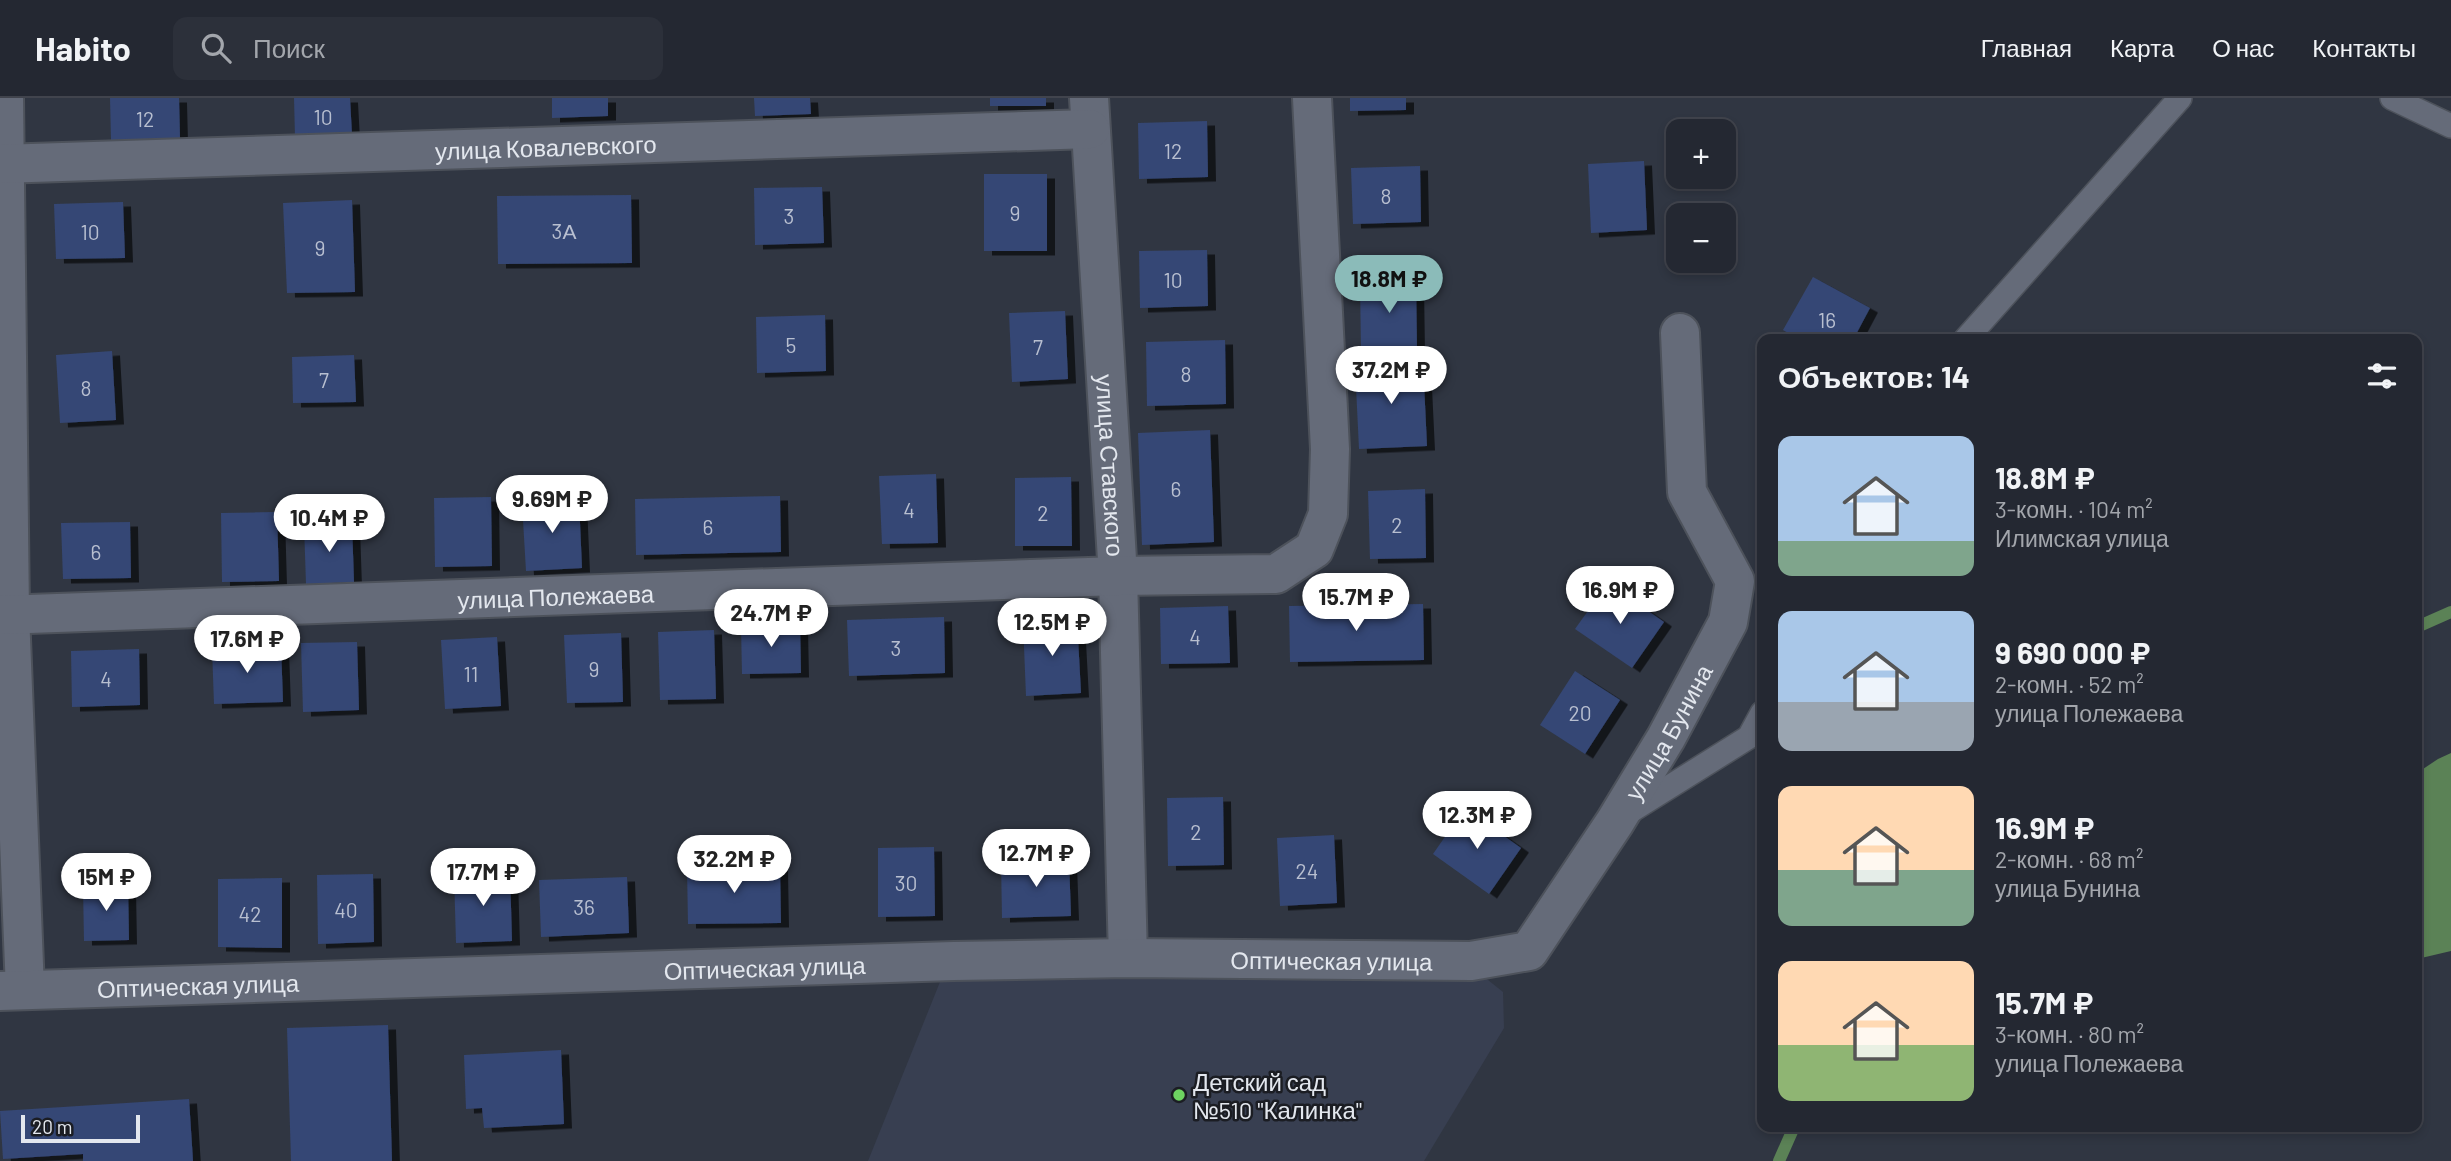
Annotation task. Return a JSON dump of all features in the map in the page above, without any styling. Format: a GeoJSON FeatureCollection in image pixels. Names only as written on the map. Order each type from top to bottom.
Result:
{"type":"FeatureCollection","features":[{"type":"Feature","properties":{"kind":"street"},"geometry":{"type":"LineString","coordinates":[[4,98],[2,164],[5,615],[13,991]]}},
{"type":"Feature","properties":{"kind":"street","name":"улица Полежаева"},"geometry":{"type":"LineString","coordinates":[[5,615],[1118,576],[1276,574],[1314,549],[1328,514],[1330,449],[1312,98]]}},
{"type":"Feature","properties":{"kind":"street","name":"улица Ковалевского"},"geometry":{"type":"LineString","coordinates":[[2,164],[1089,114]]}},
{"type":"Feature","properties":{"kind":"street","name":"улица Ставского"},"geometry":{"type":"LineString","coordinates":[[1089,114],[1118,576],[1128,958]]}},
{"type":"Feature","properties":{"kind":"street","name":"улица Бунина"},"geometry":{"type":"LineString","coordinates":[[1530,951],[1615,822],[1666,738],[1728,622],[1735,581],[1687,492],[1680,333]]}},
{"type":"Feature","properties":{"kind":"street","name":"Оптическая улица"},"geometry":{"type":"LineString","coordinates":[[13,991],[954,961],[1128,958],[1471,961],[1530,951]]}},
{"type":"Feature","properties":{"kind":"lane"},"geometry":{"type":"LineString","coordinates":[[1970,334],[2180,98]]}},
{"type":"Feature","properties":{"kind":"lane"},"geometry":{"type":"LineString","coordinates":[[2392,98],[2451,126]]}},
{"type":"Feature","properties":{"kind":"lane"},"geometry":{"type":"LineString","coordinates":[[1615,822],[1749,737],[1757,722]]}},
{"type":"Feature","properties":{"kind":"shaded area"},"geometry":{"type":"Polygon","coordinates":[[[2451,753],[2451,951],[2422,958],[2422,770],[2451,753]]]}},
{"type":"Feature","properties":{"kind":"shaded area","name":"Детский сад №510 \"Калинка\""},"geometry":{"type":"Polygon","coordinates":[[[1473,968],[1503,992],[1504,1028],[1424,1161],[868,1161],[944,972],[1473,968]]]}},
{"type":"Feature","properties":{"kind":"building"},"geometry":{"type":"Polygon","coordinates":[[[110,98],[179,98],[180,138],[111,140],[110,98]]]}},
{"type":"Feature","properties":{"kind":"building"},"geometry":{"type":"Polygon","coordinates":[[[294,98],[350,98],[352,135],[295,137],[294,98]]]}},
{"type":"Feature","properties":{"kind":"building"},"geometry":{"type":"Polygon","coordinates":[[[552,98],[608,98],[608,116],[552,118],[552,98]]]}},
{"type":"Feature","properties":{"kind":"building"},"geometry":{"type":"Polygon","coordinates":[[[754,98],[810,98],[811,114],[755,116],[754,98]]]}},
{"type":"Feature","properties":{"kind":"building"},"geometry":{"type":"Polygon","coordinates":[[[990,98],[1046,98],[1046,106],[990,106],[990,98]]]}},
{"type":"Feature","properties":{"kind":"building"},"geometry":{"type":"Polygon","coordinates":[[[1350,98],[1406,98],[1406,110],[1350,111],[1350,98]]]}},
{"type":"Feature","properties":{"kind":"building"},"geometry":{"type":"Polygon","coordinates":[[[1207,121],[1208,177],[1139,179],[1138,123],[1207,121]]]}},
{"type":"Feature","properties":{"kind":"building"},"geometry":{"type":"Polygon","coordinates":[[[1644,161],[1647,230],[1591,233],[1588,164],[1644,161]]]}},
{"type":"Feature","properties":{"kind":"building"},"geometry":{"type":"Polygon","coordinates":[[[1420,166],[1421,222],[1353,224],[1351,168],[1420,166]]]}},
{"type":"Feature","properties":{"kind":"building"},"geometry":{"type":"Polygon","coordinates":[[[984,174],[1047,174],[1047,251],[984,251],[984,174]]]}},
{"type":"Feature","properties":{"kind":"building"},"geometry":{"type":"Polygon","coordinates":[[[822,187],[824,243],[755,245],[754,188],[822,187]]]}},
{"type":"Feature","properties":{"kind":"building"},"geometry":{"type":"Polygon","coordinates":[[[631,195],[632,263],[498,264],[497,196],[631,195]]]}},
{"type":"Feature","properties":{"kind":"building"},"geometry":{"type":"Polygon","coordinates":[[[352,200],[355,292],[287,293],[283,203],[352,200]]]}},
{"type":"Feature","properties":{"kind":"building"},"geometry":{"type":"Polygon","coordinates":[[[123,202],[125,258],[56,259],[54,204],[123,202]]]}},
{"type":"Feature","properties":{"kind":"building"},"geometry":{"type":"Polygon","coordinates":[[[1207,250],[1208,306],[1140,308],[1139,251],[1207,250]]]}},
{"type":"Feature","properties":{"kind":"building"},"geometry":{"type":"Polygon","coordinates":[[[1813,277],[1870,308],[1856,334],[1790,334],[1783,330],[1813,277]]]}},
{"type":"Feature","properties":{"kind":"building"},"geometry":{"type":"Polygon","coordinates":[[[1416,280],[1417,349],[1361,350],[1360,282],[1416,280]]]}},
{"type":"Feature","properties":{"kind":"building"},"geometry":{"type":"Polygon","coordinates":[[[1065,311],[1068,379],[1012,382],[1009,313],[1065,311]]]}},
{"type":"Feature","properties":{"kind":"building"},"geometry":{"type":"Polygon","coordinates":[[[825,315],[826,371],[757,373],[756,317],[825,315]]]}},
{"type":"Feature","properties":{"kind":"building"},"geometry":{"type":"Polygon","coordinates":[[[1225,340],[1226,404],[1147,406],[1146,342],[1225,340]]]}},
{"type":"Feature","properties":{"kind":"building"},"geometry":{"type":"Polygon","coordinates":[[[112,351],[116,420],[60,423],[56,355],[112,351]]]}},
{"type":"Feature","properties":{"kind":"building"},"geometry":{"type":"Polygon","coordinates":[[[354,355],[356,402],[293,403],[292,357],[354,355]]]}},
{"type":"Feature","properties":{"kind":"building"},"geometry":{"type":"Polygon","coordinates":[[[1423,362],[1427,446],[1359,449],[1355,366],[1423,362]]]}},
{"type":"Feature","properties":{"kind":"building"},"geometry":{"type":"Polygon","coordinates":[[[1210,430],[1214,542],[1142,545],[1138,433],[1210,430]]]}},
{"type":"Feature","properties":{"kind":"building"},"geometry":{"type":"Polygon","coordinates":[[[936,474],[938,543],[882,544],[879,476],[936,474]]]}},
{"type":"Feature","properties":{"kind":"building"},"geometry":{"type":"Polygon","coordinates":[[[1071,477],[1072,546],[1015,546],[1015,478],[1071,477]]]}},
{"type":"Feature","properties":{"kind":"building"},"geometry":{"type":"Polygon","coordinates":[[[1425,489],[1426,558],[1370,559],[1368,491],[1425,489]]]}},
{"type":"Feature","properties":{"kind":"building"},"geometry":{"type":"Polygon","coordinates":[[[780,496],[781,552],[636,555],[635,499],[780,496]]]}},
{"type":"Feature","properties":{"kind":"building"},"geometry":{"type":"Polygon","coordinates":[[[491,497],[492,566],[435,567],[434,498],[491,497]]]}},
{"type":"Feature","properties":{"kind":"building"},"geometry":{"type":"Polygon","coordinates":[[[579,500],[582,568],[526,571],[522,503],[579,500]]]}},
{"type":"Feature","properties":{"kind":"building"},"geometry":{"type":"Polygon","coordinates":[[[277,512],[279,581],[222,582],[221,513],[277,512]]]}},
{"type":"Feature","properties":{"kind":"building"},"geometry":{"type":"Polygon","coordinates":[[[130,522],[131,578],[63,579],[61,523],[130,522]]]}},
{"type":"Feature","properties":{"kind":"building"},"geometry":{"type":"Polygon","coordinates":[[[352,524],[354,582],[306,584],[304,525],[352,524]]]}},
{"type":"Feature","properties":{"kind":"building"},"geometry":{"type":"Polygon","coordinates":[[[1608,583],[1664,622],[1632,668],[1575,629],[1608,583]]]}},
{"type":"Feature","properties":{"kind":"building"},"geometry":{"type":"Polygon","coordinates":[[[1423,604],[1424,660],[1290,662],[1289,606],[1423,604]]]}},
{"type":"Feature","properties":{"kind":"building"},"geometry":{"type":"Polygon","coordinates":[[[1228,606],[1230,663],[1161,664],[1160,608],[1228,606]]]}},
{"type":"Feature","properties":{"kind":"building"},"geometry":{"type":"Polygon","coordinates":[[[944,617],[945,673],[849,676],[847,620],[944,617]]]}},
{"type":"Feature","properties":{"kind":"building"},"geometry":{"type":"Polygon","coordinates":[[[1077,619],[1081,693],[1026,696],[1023,622],[1077,619]]]}},
{"type":"Feature","properties":{"kind":"building"},"geometry":{"type":"Polygon","coordinates":[[[800,624],[801,673],[742,674],[741,626],[800,624]]]}},
{"type":"Feature","properties":{"kind":"building"},"geometry":{"type":"Polygon","coordinates":[[[714,630],[716,699],[660,700],[658,632],[714,630]]]}},
{"type":"Feature","properties":{"kind":"building"},"geometry":{"type":"Polygon","coordinates":[[[621,633],[623,702],[567,703],[564,635],[621,633]]]}},
{"type":"Feature","properties":{"kind":"building"},"geometry":{"type":"Polygon","coordinates":[[[497,637],[501,706],[445,709],[441,640],[497,637]]]}},
{"type":"Feature","properties":{"kind":"building"},"geometry":{"type":"Polygon","coordinates":[[[357,642],[359,710],[303,712],[301,643],[357,642]]]}},
{"type":"Feature","properties":{"kind":"building"},"geometry":{"type":"Polygon","coordinates":[[[281,646],[283,702],[214,704],[212,648],[281,646]]]}},
{"type":"Feature","properties":{"kind":"building"},"geometry":{"type":"Polygon","coordinates":[[[139,649],[140,705],[72,707],[71,651],[139,649]]]}},
{"type":"Feature","properties":{"kind":"building"},"geometry":{"type":"Polygon","coordinates":[[[1575,671],[1620,700],[1585,754],[1540,725],[1575,671]]]}},
{"type":"Feature","properties":{"kind":"building"},"geometry":{"type":"Polygon","coordinates":[[[1223,797],[1224,865],[1168,866],[1167,798],[1223,797]]]}},
{"type":"Feature","properties":{"kind":"building"},"geometry":{"type":"Polygon","coordinates":[[[1465,808],[1521,848],[1489,894],[1433,854],[1465,808]]]}},
{"type":"Feature","properties":{"kind":"building"},"geometry":{"type":"Polygon","coordinates":[[[1334,835],[1337,903],[1280,906],[1277,838],[1334,835]]]}},
{"type":"Feature","properties":{"kind":"building"},"geometry":{"type":"Polygon","coordinates":[[[934,847],[935,916],[878,917],[878,848],[934,847]]]}},
{"type":"Feature","properties":{"kind":"building"},"geometry":{"type":"Polygon","coordinates":[[[1069,860],[1071,916],[1002,918],[1001,861],[1069,860]]]}},
{"type":"Feature","properties":{"kind":"building"},"geometry":{"type":"Polygon","coordinates":[[[780,866],[781,923],[688,924],[687,868],[780,866]]]}},
{"type":"Feature","properties":{"kind":"building"},"geometry":{"type":"Polygon","coordinates":[[[510,872],[512,941],[456,943],[454,874],[510,872]]]}},
{"type":"Feature","properties":{"kind":"building"},"geometry":{"type":"Polygon","coordinates":[[[373,874],[374,942],[318,944],[317,875],[373,874]]]}},
{"type":"Feature","properties":{"kind":"building"},"geometry":{"type":"Polygon","coordinates":[[[627,877],[629,933],[541,937],[539,880],[627,877]]]}},
{"type":"Feature","properties":{"kind":"building"},"geometry":{"type":"Polygon","coordinates":[[[282,878],[282,948],[218,947],[218,879],[282,878]]]}},
{"type":"Feature","properties":{"kind":"building"},"geometry":{"type":"Polygon","coordinates":[[[128,885],[129,940],[84,941],[83,887],[128,885]]]}},
{"type":"Feature","properties":{"kind":"building"},"geometry":{"type":"Polygon","coordinates":[[[388,1025],[392,1161],[291,1161],[287,1028],[388,1025]]]}},
{"type":"Feature","properties":{"kind":"building"},"geometry":{"type":"Polygon","coordinates":[[[561,1050],[564,1124],[484,1128],[482,1108],[466,1109],[464,1055],[561,1050]]]}},
{"type":"Feature","properties":{"kind":"building"},"geometry":{"type":"Polygon","coordinates":[[[189,1099],[193,1161],[83,1161],[83,1154],[3,1159],[0,1111],[189,1099]]]}},
{"type":"Feature","properties":{"kind":"waterway"},"geometry":{"type":"LineString","coordinates":[[2422,625],[2451,612]]}},
{"type":"Feature","properties":{"kind":"waterway"},"geometry":{"type":"LineString","coordinates":[[1779,1161],[1792,1132]]}},
{"type":"Feature","properties":{"kind":"place","name":"Детский сад №510 \"Калинка\""},"geometry":{"type":"Point","coordinates":[1179,1095]}}]}
